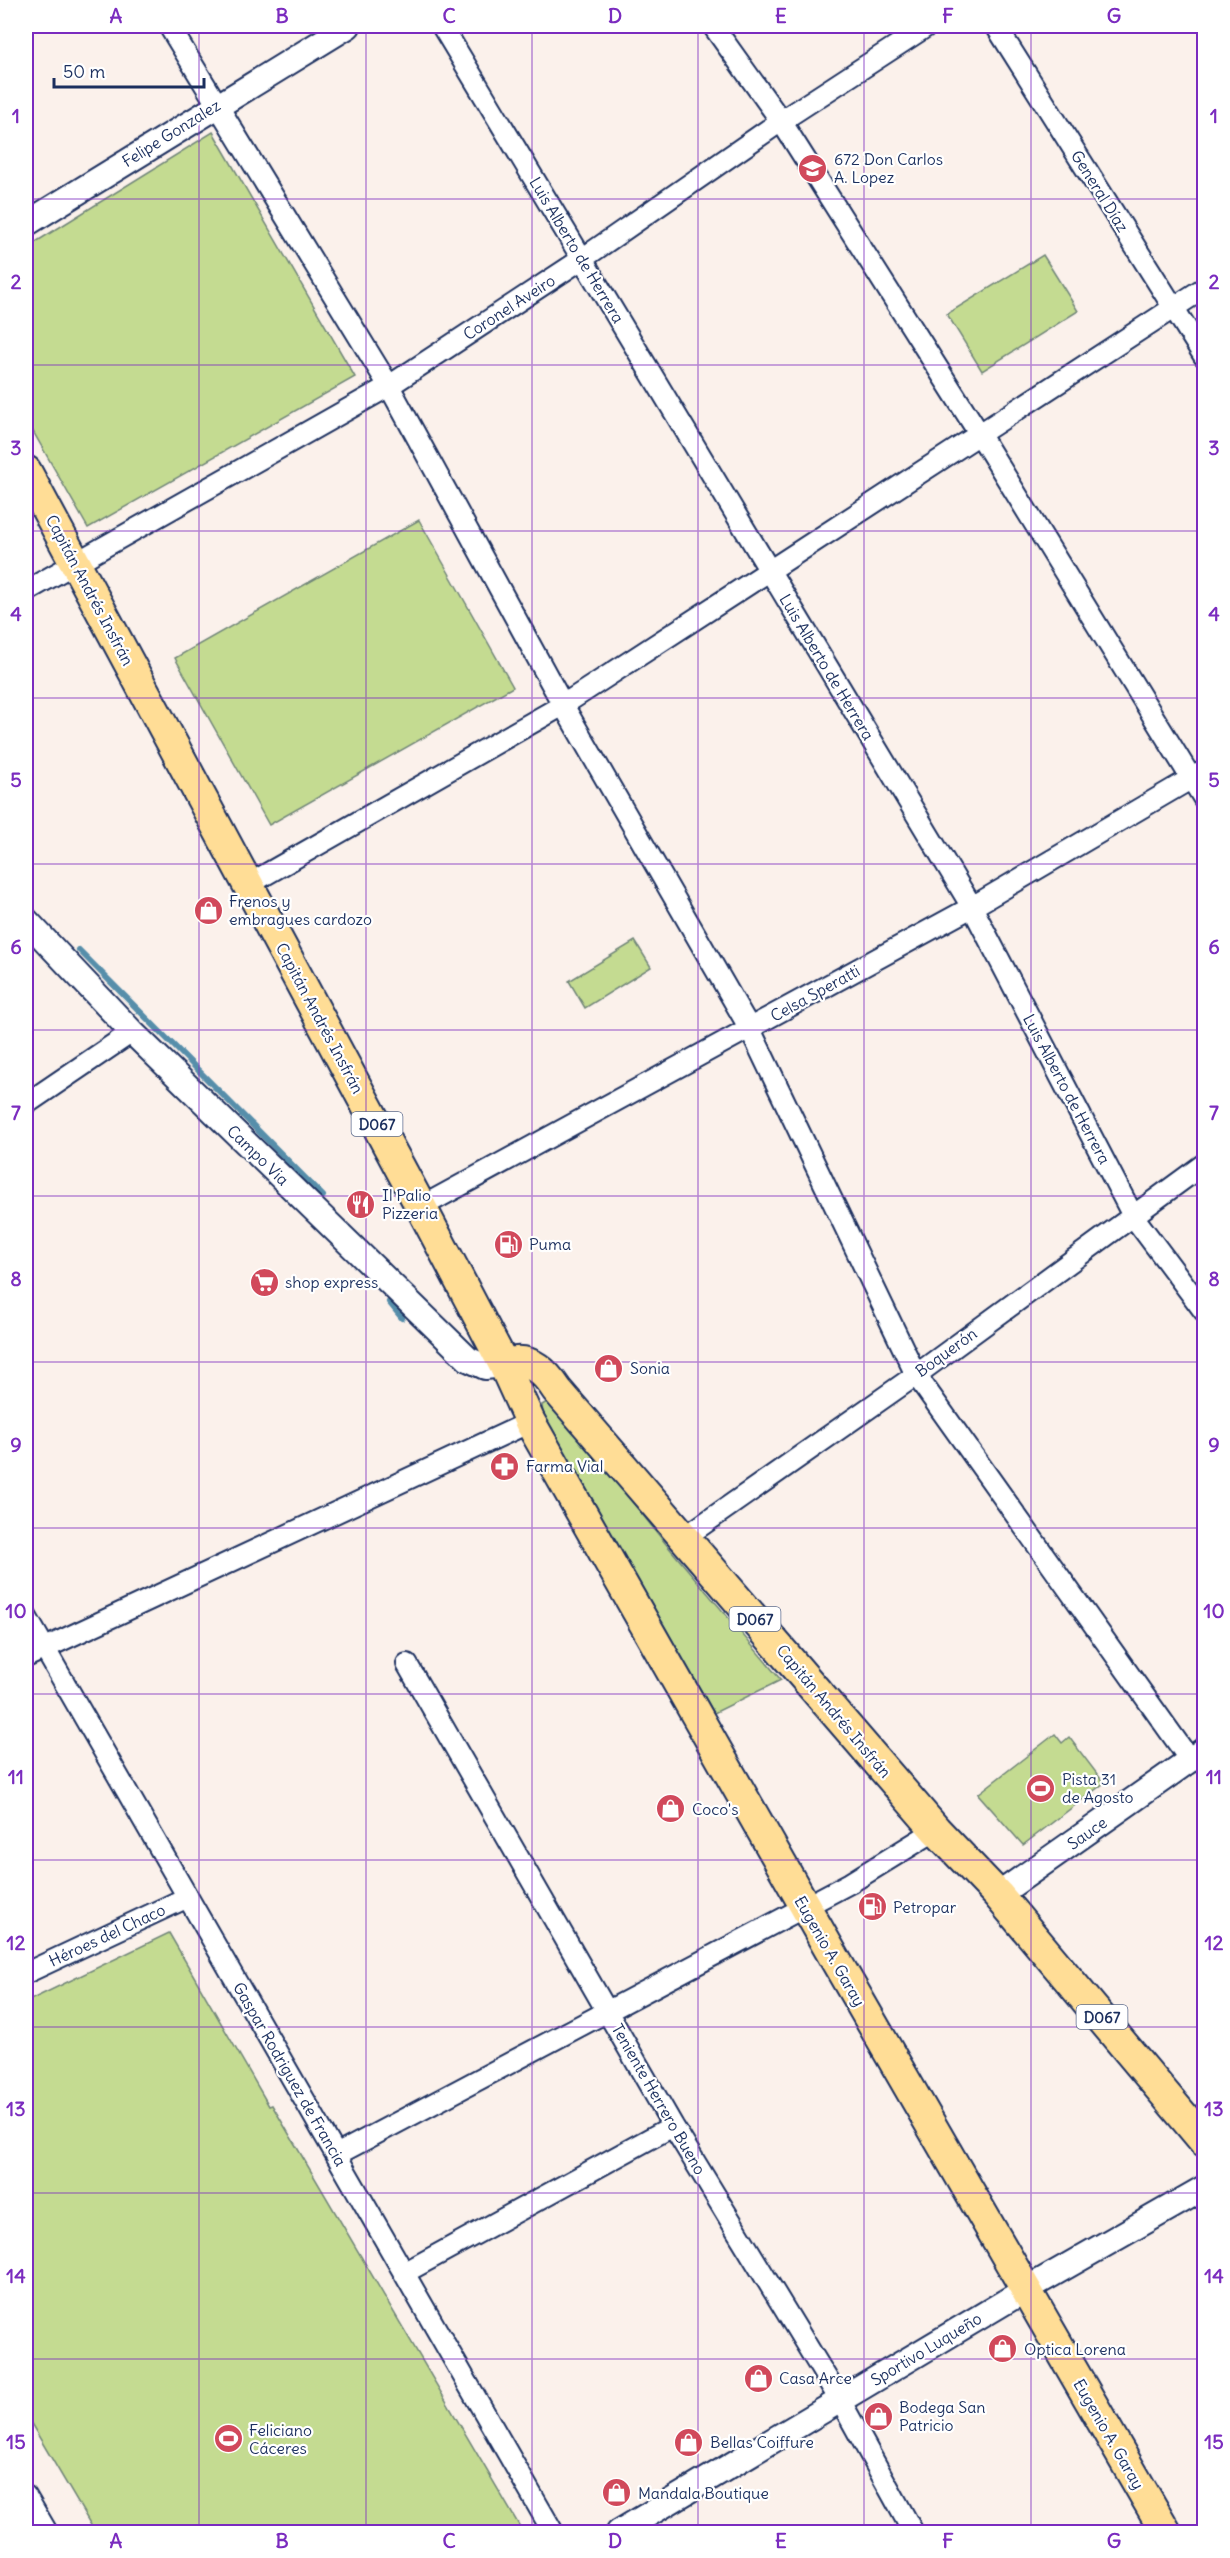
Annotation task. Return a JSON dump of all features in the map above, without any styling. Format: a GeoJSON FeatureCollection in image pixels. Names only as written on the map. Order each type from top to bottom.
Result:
{"type":"FeatureCollection","features":[{"type":"Feature","properties":{"kind":"main road","name":"Capitán Andrés Insfrán"},"geometry":{"type":"LineString","coordinates":[[26,471],[249,884],[504,1365],[517,1359],[535,1365],[548,1376],[557,1390],[936,1830],[999,1896],[1204,2141]]}},
{"type":"Feature","properties":{"kind":"main road","name":"Eugenio A. Garay"},"geometry":{"type":"LineString","coordinates":[[504,1365],[530,1422],[805,1907],[1166,2532]]}},
{"type":"Feature","properties":{"kind":"street"},"geometry":{"type":"LineString","coordinates":[[169,26],[389,386],[563,705],[750,1029],[916,1375],[1197,1755]]}},
{"type":"Feature","properties":{"kind":"street","name":"Felipe Gonzalez"},"geometry":{"type":"LineString","coordinates":[[26,224],[348,26]]}},
{"type":"Feature","properties":{"kind":"street","name":"Luis Alberto de Herrera"},"geometry":{"type":"LineString","coordinates":[[442,26],[972,907],[1133,1216],[1204,1311]]}},
{"type":"Feature","properties":{"kind":"street"},"geometry":{"type":"LineString","coordinates":[[713,26],[781,121],[1198,775],[1204,799]]}},
{"type":"Feature","properties":{"kind":"street","name":"Coronel Aveiro"},"geometry":{"type":"LineString","coordinates":[[75,562],[389,386],[582,259],[781,121],[927,26]]}},
{"type":"Feature","properties":{"kind":"street","name":"General Díaz"},"geometry":{"type":"LineString","coordinates":[[996,26],[1204,356]]}},
{"type":"Feature","properties":{"kind":"street"},"geometry":{"type":"LineString","coordinates":[[249,884],[563,705],[1204,288]]}},
{"type":"Feature","properties":{"kind":"street"},"geometry":{"type":"LineString","coordinates":[[26,591],[75,562]]}},
{"type":"Feature","properties":{"kind":"street","name":"Celsa Speratti"},"geometry":{"type":"LineString","coordinates":[[421,1207],[972,907],[1198,775]]}},
{"type":"Feature","properties":{"kind":"street","name":"Campo Via"},"geometry":{"type":"LineString","coordinates":[[26,920],[132,1032],[468,1359],[484,1367],[504,1365]]}},
{"type":"Feature","properties":{"kind":"street"},"geometry":{"type":"LineString","coordinates":[[26,1104],[132,1032]]}},
{"type":"Feature","properties":{"kind":"street","name":"Boquerón"},"geometry":{"type":"LineString","coordinates":[[685,1537],[916,1375],[1204,1164]]}},
{"type":"Feature","properties":{"kind":"street"},"geometry":{"type":"LineString","coordinates":[[26,1657],[530,1422]]}},
{"type":"Feature","properties":{"kind":"street","name":"Gaspar Rodriguez de Francia"},"geometry":{"type":"LineString","coordinates":[[26,1616],[553,2532]]}},
{"type":"Feature","properties":{"kind":"street","name":"Teniente Herrero Bueno"},"geometry":{"type":"LineString","coordinates":[[407,1664],[673,2126],[840,2400],[913,2532]]}},
{"type":"Feature","properties":{"kind":"street","name":"Sauce"},"geometry":{"type":"LineString","coordinates":[[999,1896],[1197,1755]]}},
{"type":"Feature","properties":{"kind":"street"},"geometry":{"type":"LineString","coordinates":[[336,2155],[850,1883],[936,1830]]}},
{"type":"Feature","properties":{"kind":"street","name":"Héroes del Chaco"},"geometry":{"type":"LineString","coordinates":[[26,1973],[188,1897]]}},
{"type":"Feature","properties":{"kind":"street"},"geometry":{"type":"LineString","coordinates":[[404,2273],[673,2126]]}},
{"type":"Feature","properties":{"kind":"street","name":"Sportivo Luqueño"},"geometry":{"type":"LineString","coordinates":[[619,2532],[1025,2290],[1204,2188]]}},
{"type":"Feature","properties":{"kind":"street"},"geometry":{"type":"LineString","coordinates":[[26,2496],[46,2532]]}},
{"type":"Feature","properties":{"kind":"green space"},"geometry":{"type":"Polygon","coordinates":[[[213,132],[355,377],[88,528],[26,419],[26,248],[213,132]]]}},
{"type":"Feature","properties":{"kind":"green space"},"geometry":{"type":"Polygon","coordinates":[[[1043,255],[1078,311],[982,371],[947,314],[1043,255]]]}},
{"type":"Feature","properties":{"kind":"green space"},"geometry":{"type":"Polygon","coordinates":[[[419,520],[513,687],[269,825],[175,658],[419,520]]]}},
{"type":"Feature","properties":{"kind":"green space"},"geometry":{"type":"Polygon","coordinates":[[[635,941],[651,967],[585,1008],[569,981],[635,941]]]}},
{"type":"Feature","properties":{"kind":"green space"},"geometry":{"type":"Polygon","coordinates":[[[547,1402],[554,1404],[666,1544],[781,1680],[714,1713],[543,1413],[542,1405],[547,1402]]]}},
{"type":"Feature","properties":{"kind":"green space","name":"Pista 31 de Agosto"},"geometry":{"type":"Polygon","coordinates":[[[1055,1734],[1062,1743],[1069,1737],[1104,1783],[1023,1845],[978,1794],[1055,1734]]]}},
{"type":"Feature","properties":{"kind":"green space"},"geometry":{"type":"Polygon","coordinates":[[[169,1933],[269,2106],[272,2105],[523,2532],[95,2532],[26,2415],[26,2002],[169,1933]]]}},
{"type":"Feature","properties":{"kind":"waterway"},"geometry":{"type":"LineString","coordinates":[[79,950],[323,1196]]}},
{"type":"Feature","properties":{"kind":"waterway"},"geometry":{"type":"LineString","coordinates":[[389,1302],[402,1318]]}},
{"type":"Feature","properties":{"kind":"place","name":"672 Don Carlos A. Lopez"},"geometry":{"type":"Point","coordinates":[813,168]}},
{"type":"Feature","properties":{"kind":"place","name":"Frenos y embragues cardozo"},"geometry":{"type":"Point","coordinates":[208,910]}},
{"type":"Feature","properties":{"kind":"place","name":"Il Palio Pizzeria"},"geometry":{"type":"Point","coordinates":[361,1204]}},
{"type":"Feature","properties":{"kind":"place","name":"Puma"},"geometry":{"type":"Point","coordinates":[508,1244]}},
{"type":"Feature","properties":{"kind":"place","name":"shop express"},"geometry":{"type":"Point","coordinates":[264,1282]}},
{"type":"Feature","properties":{"kind":"place","name":"Sonia"},"geometry":{"type":"Point","coordinates":[609,1368]}},
{"type":"Feature","properties":{"kind":"place","name":"Farma Vial"},"geometry":{"type":"Point","coordinates":[505,1466]}},
{"type":"Feature","properties":{"kind":"place","name":"Pista 31 de Agosto"},"geometry":{"type":"Point","coordinates":[1041,1788]}},
{"type":"Feature","properties":{"kind":"place","name":"Coco's"},"geometry":{"type":"Point","coordinates":[671,1809]}},
{"type":"Feature","properties":{"kind":"place","name":"Petropar"},"geometry":{"type":"Point","coordinates":[872,1907]}},
{"type":"Feature","properties":{"kind":"place","name":"Optica Lorena"},"geometry":{"type":"Point","coordinates":[1003,2349]}},
{"type":"Feature","properties":{"kind":"place","name":"Casa Arce"},"geometry":{"type":"Point","coordinates":[758,2378]}},
{"type":"Feature","properties":{"kind":"place","name":"Bodega San Patricio"},"geometry":{"type":"Point","coordinates":[878,2416]}},
{"type":"Feature","properties":{"kind":"place","name":"Feliciano Cáceres"},"geometry":{"type":"Point","coordinates":[228,2439]}},
{"type":"Feature","properties":{"kind":"place","name":"Bellas Coiffure"},"geometry":{"type":"Point","coordinates":[689,2442]}},
{"type":"Feature","properties":{"kind":"place","name":"Mandala Boutique"},"geometry":{"type":"Point","coordinates":[617,2493]}}]}
